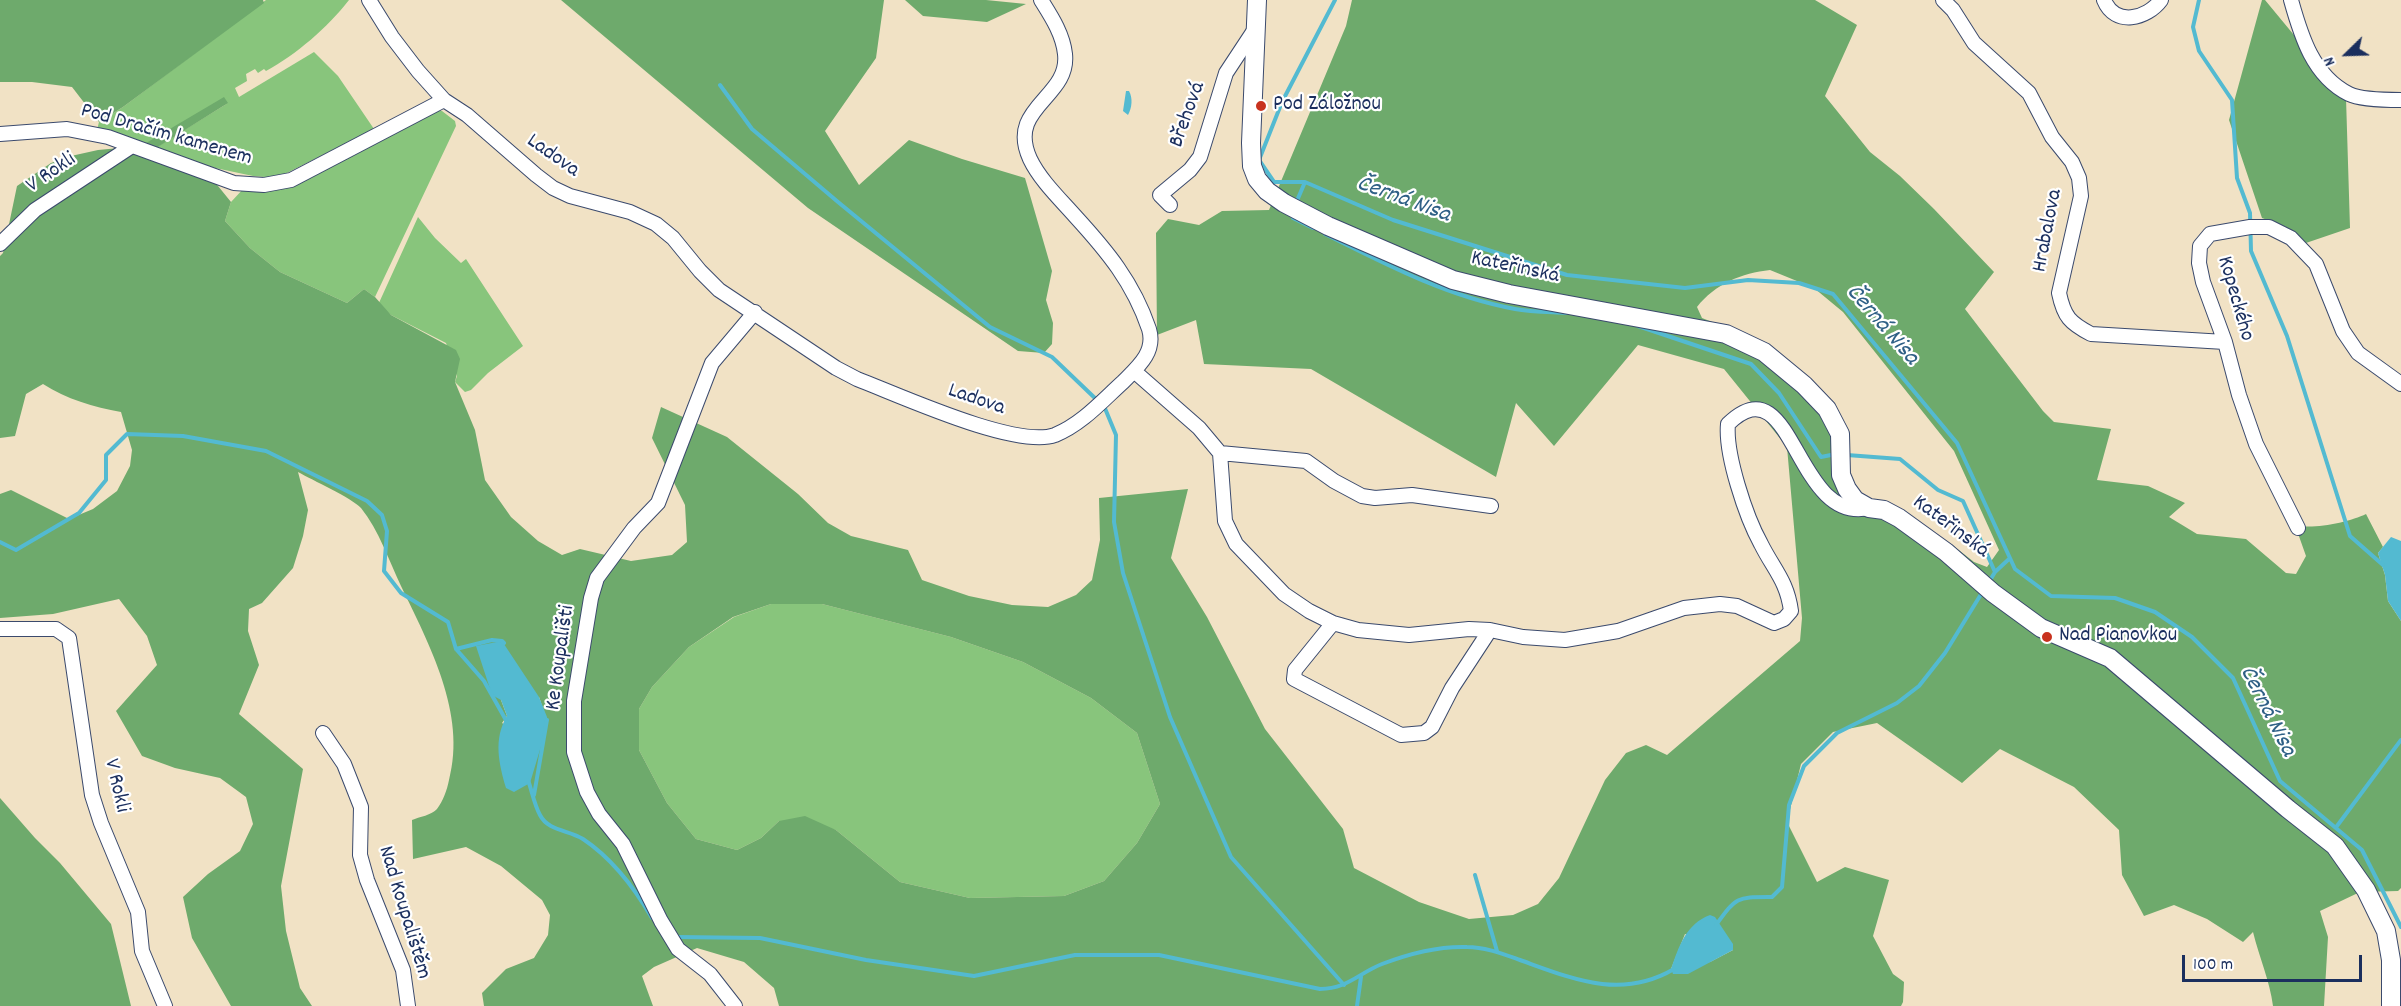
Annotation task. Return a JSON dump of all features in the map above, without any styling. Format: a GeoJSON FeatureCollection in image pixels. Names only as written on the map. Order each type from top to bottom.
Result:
{"type":"FeatureCollection","features":[{"type":"Feature","properties":{"kind":"street","name":"Ladova"},"geometry":{"type":"LineString","coordinates":[[369,0],[392,37],[444,100],[467,115],[553,188],[570,196],[630,212],[656,224],[674,238],[719,290],[755,312],[814,354],[857,379],[992,430],[1018,436],[1046,437],[1077,424],[1134,371],[1149,353],[1151,344],[1149,330],[1120,268],[1059,198],[1030,159],[1026,147],[1024,133],[1027,122],[1056,85],[1062,72],[1065,54],[1056,26],[1041,0]]}},
{"type":"Feature","properties":{"kind":"street","name":"Kateřinská"},"geometry":{"type":"LineString","coordinates":[[1257,0],[1252,166],[1257,179],[1268,191],[1284,203],[1328,226],[1453,280],[1509,294],[1726,334],[1764,352],[1804,385],[1827,410],[1840,434],[1841,475],[1855,500],[1869,508],[1884,510],[1899,518],[1946,552],[1993,593],[2042,628],[2110,657],[2288,809],[2335,846],[2366,890],[2386,931],[2396,959],[2391,1006]]}},
{"type":"Feature","properties":{"kind":"street","name":"Hrabalova"},"geometry":{"type":"LineString","coordinates":[[1943,0],[1953,10],[1974,43],[2029,93],[2052,137],[2072,162],[2079,178],[2081,196],[2059,293],[2062,309],[2073,324],[2091,334],[2225,342]]}},
{"type":"Feature","properties":{"kind":"street"},"geometry":{"type":"LineString","coordinates":[[2104,0],[2107,6],[2119,15],[2131,18],[2143,16],[2156,7],[2161,0]]}},
{"type":"Feature","properties":{"kind":"street"},"geometry":{"type":"LineString","coordinates":[[2291,0],[2302,40],[2321,72],[2350,94],[2401,100]]}},
{"type":"Feature","properties":{"kind":"street","name":"Břehová"},"geometry":{"type":"LineString","coordinates":[[1170,205],[1160,195],[1190,170],[1200,157],[1226,73],[1255,29]]}},
{"type":"Feature","properties":{"kind":"street","name":"Pod Dračím kamenem"},"geometry":{"type":"LineString","coordinates":[[0,134],[67,129],[108,137],[234,183],[264,184],[291,180],[444,100]]}},
{"type":"Feature","properties":{"kind":"street","name":"V Rokli"},"geometry":{"type":"LineString","coordinates":[[0,244],[35,210],[132,146]]}},
{"type":"Feature","properties":{"kind":"street","name":"Kopeckého"},"geometry":{"type":"LineString","coordinates":[[2298,528],[2256,444],[2239,395],[2225,342],[2203,282],[2199,263],[2200,246],[2210,234],[2250,227],[2269,227],[2291,238],[2316,264],[2343,331],[2358,353],[2401,384]]}},
{"type":"Feature","properties":{"kind":"street","name":"Ke Koupališti"},"geometry":{"type":"LineString","coordinates":[[735,1006],[710,974],[675,945],[623,844],[599,814],[580,775],[574,752],[574,701],[591,598],[597,578],[634,528],[658,503],[712,363],[755,312]]}},
{"type":"Feature","properties":{"kind":"street"},"geometry":{"type":"LineString","coordinates":[[1134,371],[1199,428],[1220,453],[1225,521],[1236,544],[1284,594],[1309,611],[1333,623],[1358,630],[1410,634],[1469,629],[1490,630],[1523,637],[1565,640],[1618,631],[1684,608],[1720,604],[1737,606],[1774,623],[1784,619],[1791,611],[1790,596],[1786,584],[1770,561],[1750,523],[1726,440],[1728,424],[1746,410],[1770,414],[1779,420],[1803,466],[1835,502],[1853,511],[1869,508]]}},
{"type":"Feature","properties":{"kind":"street"},"geometry":{"type":"LineString","coordinates":[[1220,453],[1306,461],[1334,481],[1362,496],[1375,498],[1412,495],[1491,506]]}},
{"type":"Feature","properties":{"kind":"street"},"geometry":{"type":"LineString","coordinates":[[1333,623],[1295,670],[1294,678],[1401,735],[1424,733],[1432,727],[1452,688],[1490,630]]}},
{"type":"Feature","properties":{"kind":"street","name":"V Rokli"},"geometry":{"type":"LineString","coordinates":[[0,629],[56,628],[69,638],[92,795],[101,823],[138,912],[142,951],[165,1006]]}},
{"type":"Feature","properties":{"kind":"street","name":"Nad Koupalištěm"},"geometry":{"type":"LineString","coordinates":[[323,733],[344,764],[361,807],[360,855],[367,880],[403,970],[408,1006]]}},
{"type":"Feature","properties":{"kind":"green space"},"geometry":{"type":"Polygon","coordinates":[[[0,0],[263,0],[264,3],[123,107],[99,122],[72,87],[32,82],[0,82],[0,0]]]}},
{"type":"Feature","properties":{"kind":"green space"},"geometry":{"type":"Polygon","coordinates":[[[266,0],[349,0],[321,30],[289,57],[266,71],[264,69],[258,73],[255,69],[246,74],[247,81],[235,88],[239,97],[314,52],[338,76],[374,129],[277,178],[253,176],[201,165],[152,150],[228,103],[141,146],[97,130],[99,122],[123,107],[266,0]]]}},
{"type":"Feature","properties":{"kind":"green space"},"geometry":{"type":"Polygon","coordinates":[[[561,0],[884,0],[876,58],[825,131],[859,185],[909,140],[1025,178],[1052,271],[1046,300],[1053,323],[1052,344],[1044,353],[1018,351],[808,208],[561,0]]]}},
{"type":"Feature","properties":{"kind":"green space"},"geometry":{"type":"Polygon","coordinates":[[[905,0],[986,0],[1026,4],[987,22],[923,16],[905,0]]]}},
{"type":"Feature","properties":{"kind":"green space"},"geometry":{"type":"Polygon","coordinates":[[[1352,0],[1815,0],[1857,25],[1825,96],[1870,152],[1900,176],[1994,272],[1965,309],[2043,411],[2054,422],[2111,429],[2097,480],[2148,486],[2185,503],[2169,517],[2197,534],[2246,539],[2286,573],[2296,574],[2306,556],[2295,525],[2311,527],[2331,524],[2366,514],[2383,547],[2378,553],[2385,575],[2388,601],[2401,621],[2401,888],[2398,891],[2360,892],[2320,911],[2328,937],[2324,1006],[2273,1006],[2253,932],[2243,942],[2207,919],[2174,905],[2144,916],[2122,875],[2119,830],[2074,787],[2000,749],[1962,783],[1877,723],[1833,732],[1801,764],[1787,822],[1817,882],[1845,867],[1889,880],[1873,936],[1893,974],[1904,982],[1901,1006],[779,1006],[774,988],[744,962],[697,948],[654,967],[642,976],[653,1006],[484,1006],[482,993],[506,969],[534,958],[548,935],[550,915],[542,900],[501,866],[466,847],[413,859],[412,820],[432,813],[439,806],[447,788],[453,755],[453,730],[442,680],[423,632],[378,536],[361,508],[349,499],[298,472],[308,510],[303,536],[293,568],[262,603],[249,609],[248,631],[259,665],[239,714],[303,769],[281,886],[286,931],[300,988],[312,1006],[231,1006],[192,938],[183,897],[208,874],[240,851],[253,824],[246,797],[220,778],[175,768],[142,756],[116,711],[157,665],[147,636],[119,599],[53,614],[0,618],[0,494],[11,490],[69,519],[93,509],[117,491],[130,466],[132,450],[121,412],[80,402],[43,384],[26,394],[15,436],[0,438],[0,256],[3,253],[17,186],[51,163],[71,156],[98,150],[141,146],[224,97],[228,103],[153,150],[201,165],[231,202],[225,221],[250,248],[280,272],[347,303],[364,289],[375,297],[391,315],[456,350],[460,359],[455,382],[475,430],[485,480],[511,517],[538,541],[562,555],[580,549],[631,561],[672,555],[687,542],[685,505],[652,438],[661,407],[727,437],[798,494],[828,523],[851,536],[908,550],[922,580],[969,596],[1012,605],[1048,607],[1076,595],[1092,580],[1100,540],[1099,498],[1188,489],[1171,558],[1207,617],[1265,729],[1343,829],[1354,868],[1419,902],[1469,919],[1513,915],[1538,904],[1559,878],[1605,780],[1626,753],[1646,745],[1667,755],[1800,641],[1802,618],[1787,447],[1724,369],[1638,345],[1554,446],[1516,403],[1496,477],[1311,369],[1204,364],[1196,320],[1157,335],[1156,233],[1168,219],[1199,225],[1222,211],[1269,210],[1346,26],[1352,0]],[[1770,270],[1739,277],[1712,292],[1697,307],[1702,318],[1750,337],[1832,405],[1853,490],[1951,544],[1974,562],[1987,567],[1999,550],[1954,451],[1843,312],[1814,288],[1770,270]],[[771,604],[733,617],[689,647],[652,687],[639,709],[639,750],[667,803],[696,839],[737,850],[761,838],[779,821],[805,816],[836,830],[900,882],[970,898],[1064,896],[1104,881],[1137,843],[1160,804],[1137,733],[1091,698],[1023,662],[951,637],[822,604],[771,604]],[[539,697],[501,700],[507,716],[502,723],[540,746],[548,723],[539,697]],[[1685,934],[1671,969],[1710,962],[1733,950],[1685,934]]]}},
{"type":"Feature","properties":{"kind":"green space"},"geometry":{"type":"Polygon","coordinates":[[[2262,0],[2265,0],[2346,98],[2350,228],[2303,244],[2286,227],[2262,218],[2229,120],[2262,0]]]}},
{"type":"Feature","properties":{"kind":"green space"},"geometry":{"type":"Polygon","coordinates":[[[434,110],[442,111],[455,121],[456,126],[375,297],[364,289],[347,303],[280,272],[250,248],[225,221],[231,202],[244,188],[272,189],[434,110]]]}},
{"type":"Feature","properties":{"kind":"green space"},"geometry":{"type":"Polygon","coordinates":[[[418,217],[435,238],[461,263],[466,259],[523,346],[488,373],[471,390],[465,392],[455,382],[457,376],[446,343],[391,315],[378,305],[418,217]]]}},
{"type":"Feature","properties":{"kind":"green space"},"geometry":{"type":"Polygon","coordinates":[[[771,604],[822,604],[951,637],[1023,662],[1091,698],[1137,733],[1160,804],[1137,843],[1104,881],[1064,896],[970,898],[900,882],[836,830],[779,821],[761,838],[737,850],[696,839],[667,803],[639,750],[639,709],[652,687],[689,647],[734,617],[771,604]]]}},
{"type":"Feature","properties":{"kind":"green space"},"geometry":{"type":"Polygon","coordinates":[[[0,798],[60,863],[111,924],[131,1006],[0,1006],[0,798]]]}},
{"type":"Feature","properties":{"kind":"water"},"geometry":{"type":"Polygon","coordinates":[[[1126,91],[1129,91],[1131,100],[1128,115],[1123,111],[1126,91]]]}},
{"type":"Feature","properties":{"kind":"water"},"geometry":{"type":"Polygon","coordinates":[[[2391,537],[2401,541],[2401,621],[2388,601],[2385,575],[2378,553],[2391,537]]]}},
{"type":"Feature","properties":{"kind":"water"},"geometry":{"type":"Polygon","coordinates":[[[502,641],[539,697],[548,723],[530,783],[514,792],[506,788],[499,752],[500,734],[507,716],[501,700],[492,695],[476,646],[502,641]]]}},
{"type":"Feature","properties":{"kind":"water"},"geometry":{"type":"Polygon","coordinates":[[[1710,915],[1715,917],[1733,944],[1733,950],[1688,974],[1673,974],[1671,969],[1684,937],[1695,924],[1710,915]]]}},
{"type":"Feature","properties":{"kind":"waterway","name":"Černá Nisa"},"geometry":{"type":"LineString","coordinates":[[1335,0],[1282,102],[1259,160],[1274,182],[1305,182],[1393,220],[1567,275],[1685,288],[1748,280],[1799,283],[1833,294],[1957,443],[2015,569],[2051,596],[2115,598],[2155,612],[2192,637],[2233,678],[2280,781],[2362,850],[2401,927]]}},
{"type":"Feature","properties":{"kind":"waterway"},"geometry":{"type":"LineString","coordinates":[[2199,0],[2193,27],[2199,51],[2232,100],[2237,178],[2250,213],[2251,251],[2287,336],[2350,536],[2383,565]]}},
{"type":"Feature","properties":{"kind":"waterway"},"geometry":{"type":"LineString","coordinates":[[720,85],[752,129],[838,202],[990,327],[1052,357],[1098,401]]}},
{"type":"Feature","properties":{"kind":"waterway"},"geometry":{"type":"LineString","coordinates":[[1296,203],[1305,182]]}},
{"type":"Feature","properties":{"kind":"waterway"},"geometry":{"type":"LineString","coordinates":[[1292,215],[1293,218],[1313,228]]}},
{"type":"Feature","properties":{"kind":"waterway"},"geometry":{"type":"LineString","coordinates":[[1325,234],[1417,278],[1465,296],[1515,309],[1566,313]]}},
{"type":"Feature","properties":{"kind":"waterway"},"geometry":{"type":"LineString","coordinates":[[1638,326],[1751,364],[1779,393],[1821,457],[1836,454]]}},
{"type":"Feature","properties":{"kind":"waterway"},"geometry":{"type":"LineString","coordinates":[[1104,406],[1116,435],[1114,522],[1123,573],[1170,717],[1231,857],[1344,985]]}},
{"type":"Feature","properties":{"kind":"waterway"},"geometry":{"type":"LineString","coordinates":[[0,542],[16,550],[79,513],[106,480],[106,455],[127,434],[183,436],[266,451],[367,501],[382,515],[387,531],[384,571],[401,593],[448,622],[456,649],[484,681],[507,722]]}},
{"type":"Feature","properties":{"kind":"waterway"},"geometry":{"type":"LineString","coordinates":[[1847,455],[1900,459],[1938,490],[1963,501],[1995,572]]}},
{"type":"Feature","properties":{"kind":"waterway"},"geometry":{"type":"LineString","coordinates":[[1989,582],[1995,572],[2009,559]]}},
{"type":"Feature","properties":{"kind":"waterway"},"geometry":{"type":"LineString","coordinates":[[1716,925],[1729,908],[1739,900],[1751,897],[1772,897],[1782,887],[1789,805],[1804,766],[1837,733],[1897,703],[1919,686],[1945,653],[1983,591]]}},
{"type":"Feature","properties":{"kind":"waterway"},"geometry":{"type":"LineString","coordinates":[[456,649],[492,640],[504,643]]}},
{"type":"Feature","properties":{"kind":"waterway"},"geometry":{"type":"LineString","coordinates":[[534,795],[547,720]]}},
{"type":"Feature","properties":{"kind":"waterway"},"geometry":{"type":"LineString","coordinates":[[2337,826],[2401,740]]}},
{"type":"Feature","properties":{"kind":"waterway"},"geometry":{"type":"LineString","coordinates":[[528,780],[536,806],[544,820],[553,827],[583,839],[604,855],[638,895],[652,918]]}},
{"type":"Feature","properties":{"kind":"waterway"},"geometry":{"type":"LineString","coordinates":[[1475,875],[1497,951]]}},
{"type":"Feature","properties":{"kind":"waterway"},"geometry":{"type":"LineString","coordinates":[[676,937],[760,938],[866,960],[974,976],[1075,955],[1159,955],[1320,989],[1338,986],[1382,964],[1402,957],[1424,951],[1456,947],[1474,947],[1494,951],[1559,974],[1616,985],[1654,978],[1674,969]]}},
{"type":"Feature","properties":{"kind":"waterway"},"geometry":{"type":"LineString","coordinates":[[1357,1006],[1361,977]]}},
{"type":"Feature","properties":{"kind":"place","name":"Pod Záložnou"},"geometry":{"type":"Point","coordinates":[1261,106]}},
{"type":"Feature","properties":{"kind":"place","name":"Nad Pianovkou"},"geometry":{"type":"Point","coordinates":[2047,637]}}]}
